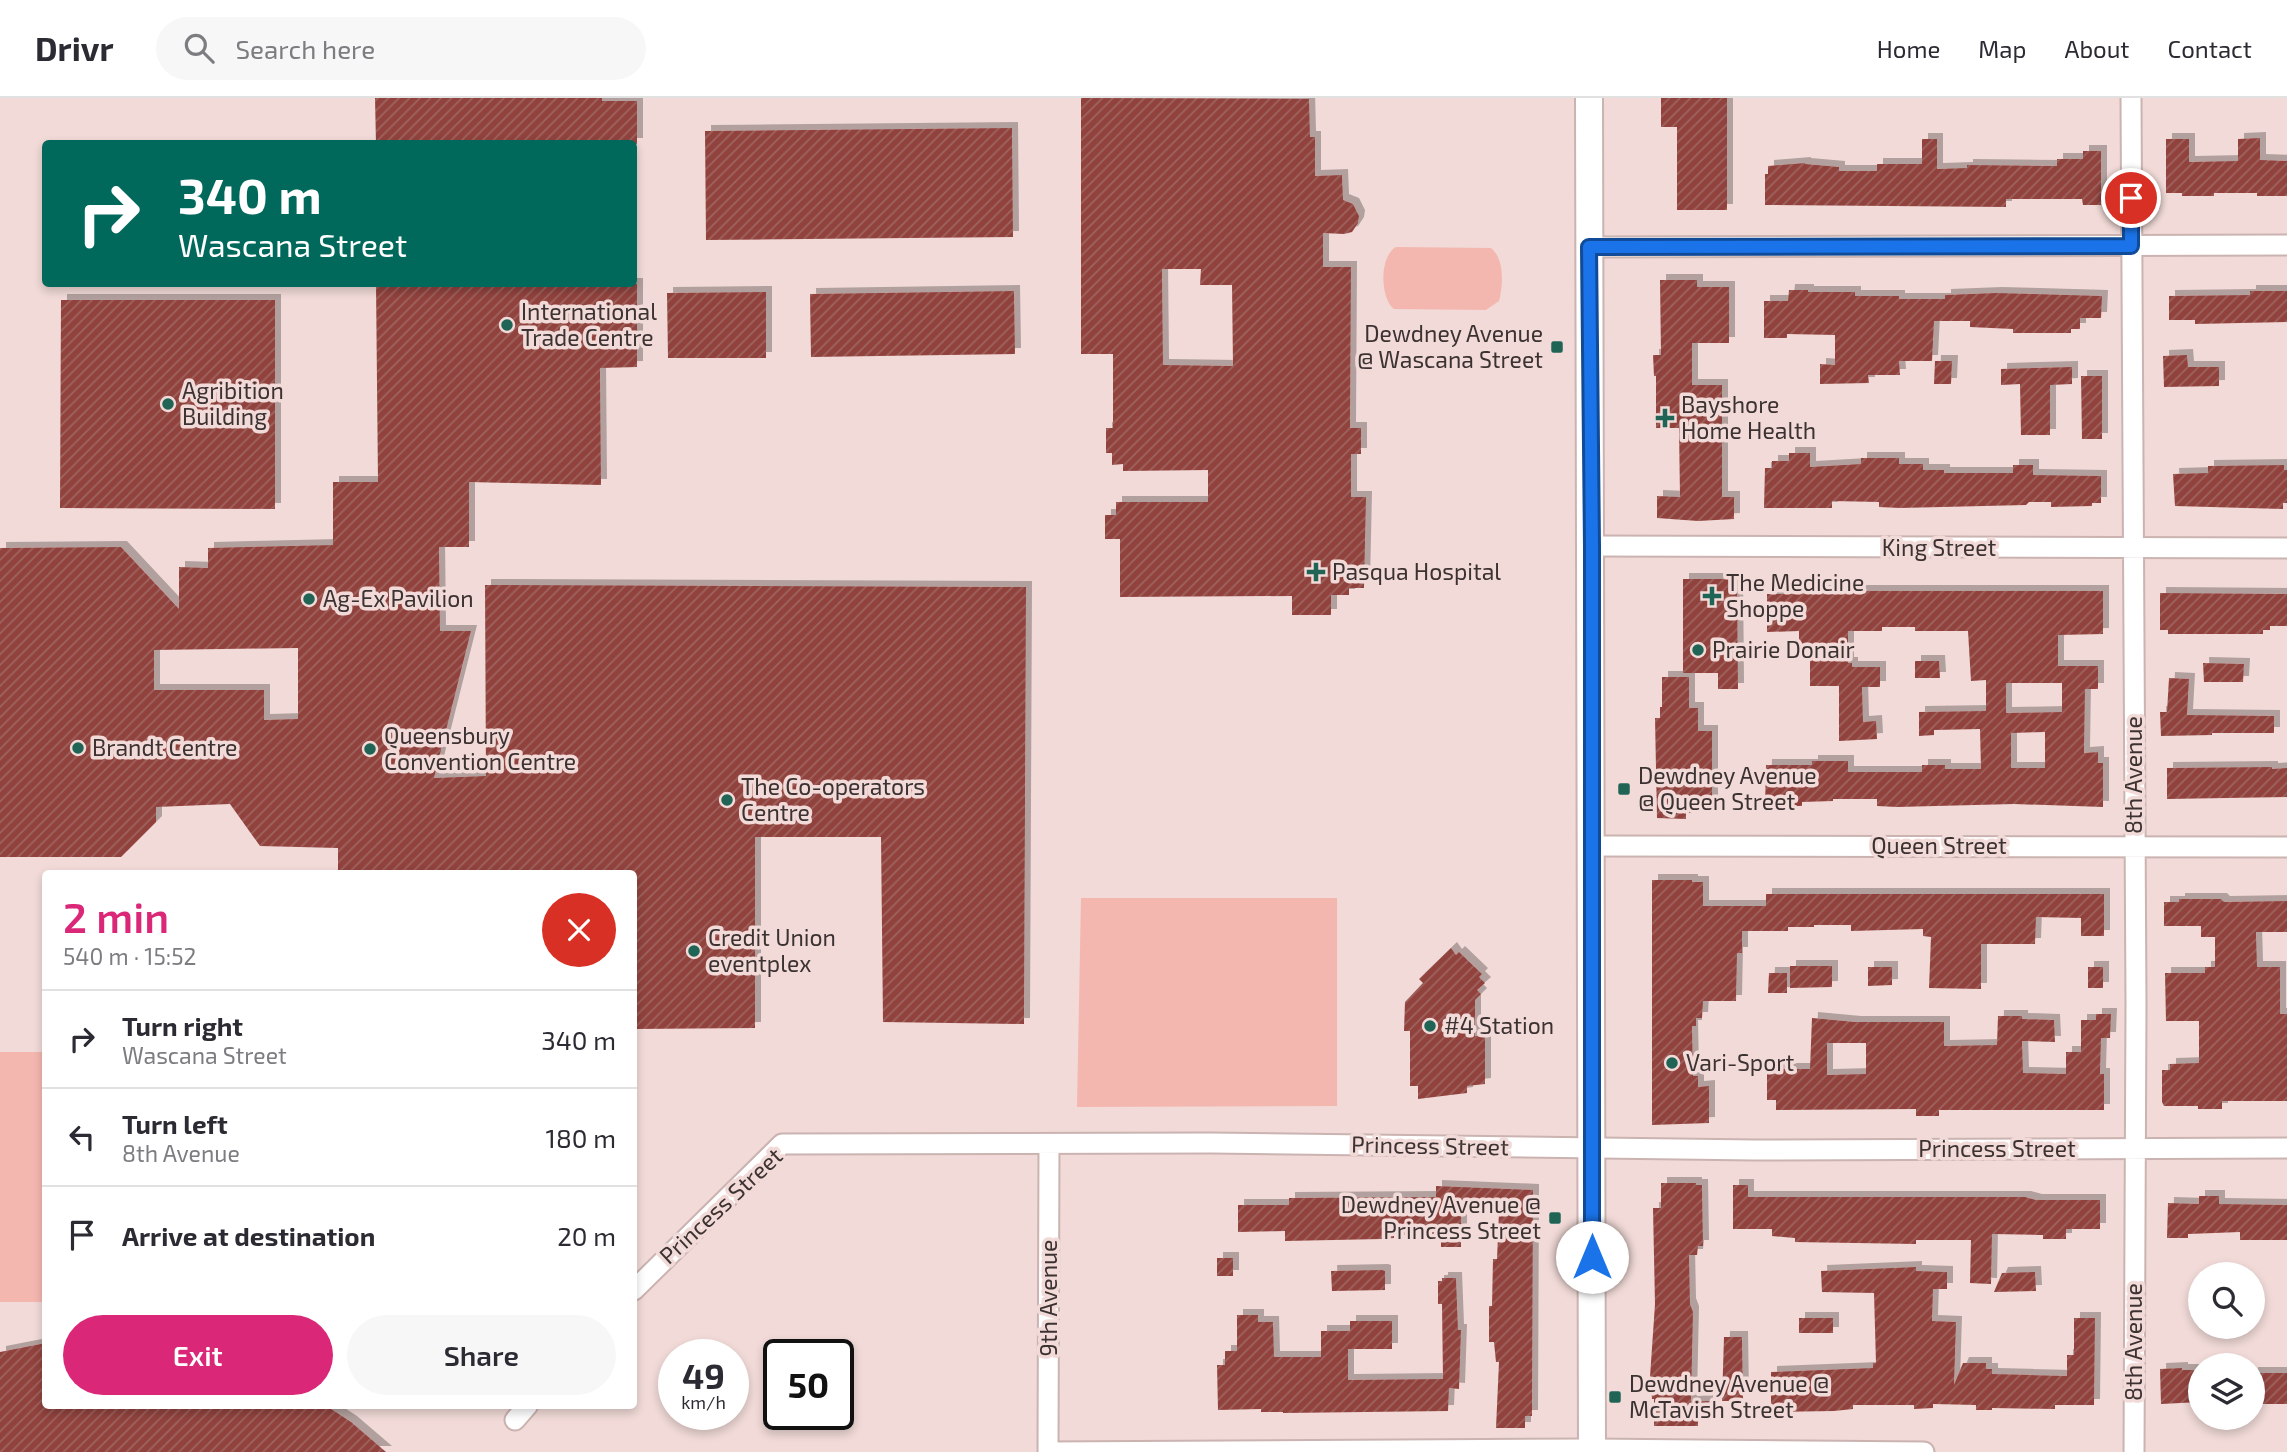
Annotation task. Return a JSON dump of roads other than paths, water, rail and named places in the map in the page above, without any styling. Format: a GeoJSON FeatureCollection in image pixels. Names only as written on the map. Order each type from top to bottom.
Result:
{"type":"FeatureCollection","features":[{"type":"Feature","properties":{"kind":"main road"},"geometry":{"type":"LineString","coordinates":[[1589,98],[1592,1450]]}},
{"type":"Feature","properties":{"kind":"street","name":"8th Avenue"},"geometry":{"type":"LineString","coordinates":[[2132,98],[2136,1148],[2134,1452]]}},
{"type":"Feature","properties":{"kind":"street"},"geometry":{"type":"LineString","coordinates":[[1589,247],[2287,245]]}},
{"type":"Feature","properties":{"kind":"street","name":"King Street"},"geometry":{"type":"LineString","coordinates":[[1592,546],[2287,548]]}},
{"type":"Feature","properties":{"kind":"street","name":"Queen Street"},"geometry":{"type":"LineString","coordinates":[[1592,846],[2287,847]]}},
{"type":"Feature","properties":{"kind":"street","name":"Princess Street"},"geometry":{"type":"LineString","coordinates":[[637,1287],[782,1144],[1755,1150],[2287,1148]]}},
{"type":"Feature","properties":{"kind":"street","name":"9th Avenue"},"geometry":{"type":"LineString","coordinates":[[1048,1452],[1049,1144]]}},
{"type":"Feature","properties":{"kind":"street"},"geometry":{"type":"LineString","coordinates":[[1048,1452],[1924,1452]]}},
{"type":"Feature","properties":{"kind":"place","name":"International Trade Centre"},"geometry":{"type":"Point","coordinates":[507,325]}},
{"type":"Feature","properties":{"kind":"place","name":"Dewdney Avenue @ Wascana Street"},"geometry":{"type":"Point","coordinates":[1557,347]}},
{"type":"Feature","properties":{"kind":"place","name":"Agribition Building"},"geometry":{"type":"Point","coordinates":[168,404]}},
{"type":"Feature","properties":{"kind":"place","name":"Bayshore Home Health"},"geometry":{"type":"Point","coordinates":[1665,418]}},
{"type":"Feature","properties":{"kind":"place","name":"Pasqua Hospital"},"geometry":{"type":"Point","coordinates":[1316,572]}},
{"type":"Feature","properties":{"kind":"place","name":"The Medicine Shoppe"},"geometry":{"type":"Point","coordinates":[1712,596]}},
{"type":"Feature","properties":{"kind":"place","name":"Ag-Ex Pavilion"},"geometry":{"type":"Point","coordinates":[309,599]}},
{"type":"Feature","properties":{"kind":"place","name":"Prairie Donair"},"geometry":{"type":"Point","coordinates":[1698,650]}},
{"type":"Feature","properties":{"kind":"place","name":"Brandt Centre"},"geometry":{"type":"Point","coordinates":[78,748]}},
{"type":"Feature","properties":{"kind":"place","name":"Queensbury Convention Centre"},"geometry":{"type":"Point","coordinates":[370,749]}},
{"type":"Feature","properties":{"kind":"place","name":"Dewdney Avenue @ Queen Street"},"geometry":{"type":"Point","coordinates":[1624,789]}},
{"type":"Feature","properties":{"kind":"place","name":"The Co-operators Centre"},"geometry":{"type":"Point","coordinates":[727,800]}},
{"type":"Feature","properties":{"kind":"place","name":"Credit Union eventplex"},"geometry":{"type":"Point","coordinates":[694,951]}},
{"type":"Feature","properties":{"kind":"place","name":"#4 Station"},"geometry":{"type":"Point","coordinates":[1430,1026]}},
{"type":"Feature","properties":{"kind":"place","name":"Vari-Sport"},"geometry":{"type":"Point","coordinates":[1672,1063]}},
{"type":"Feature","properties":{"kind":"place","name":"Dewdney Avenue @ Princess Street"},"geometry":{"type":"Point","coordinates":[1555,1218]}},
{"type":"Feature","properties":{"kind":"place","name":"Dewdney Avenue @ McTavish Street"},"geometry":{"type":"Point","coordinates":[1615,1397]}}]}
